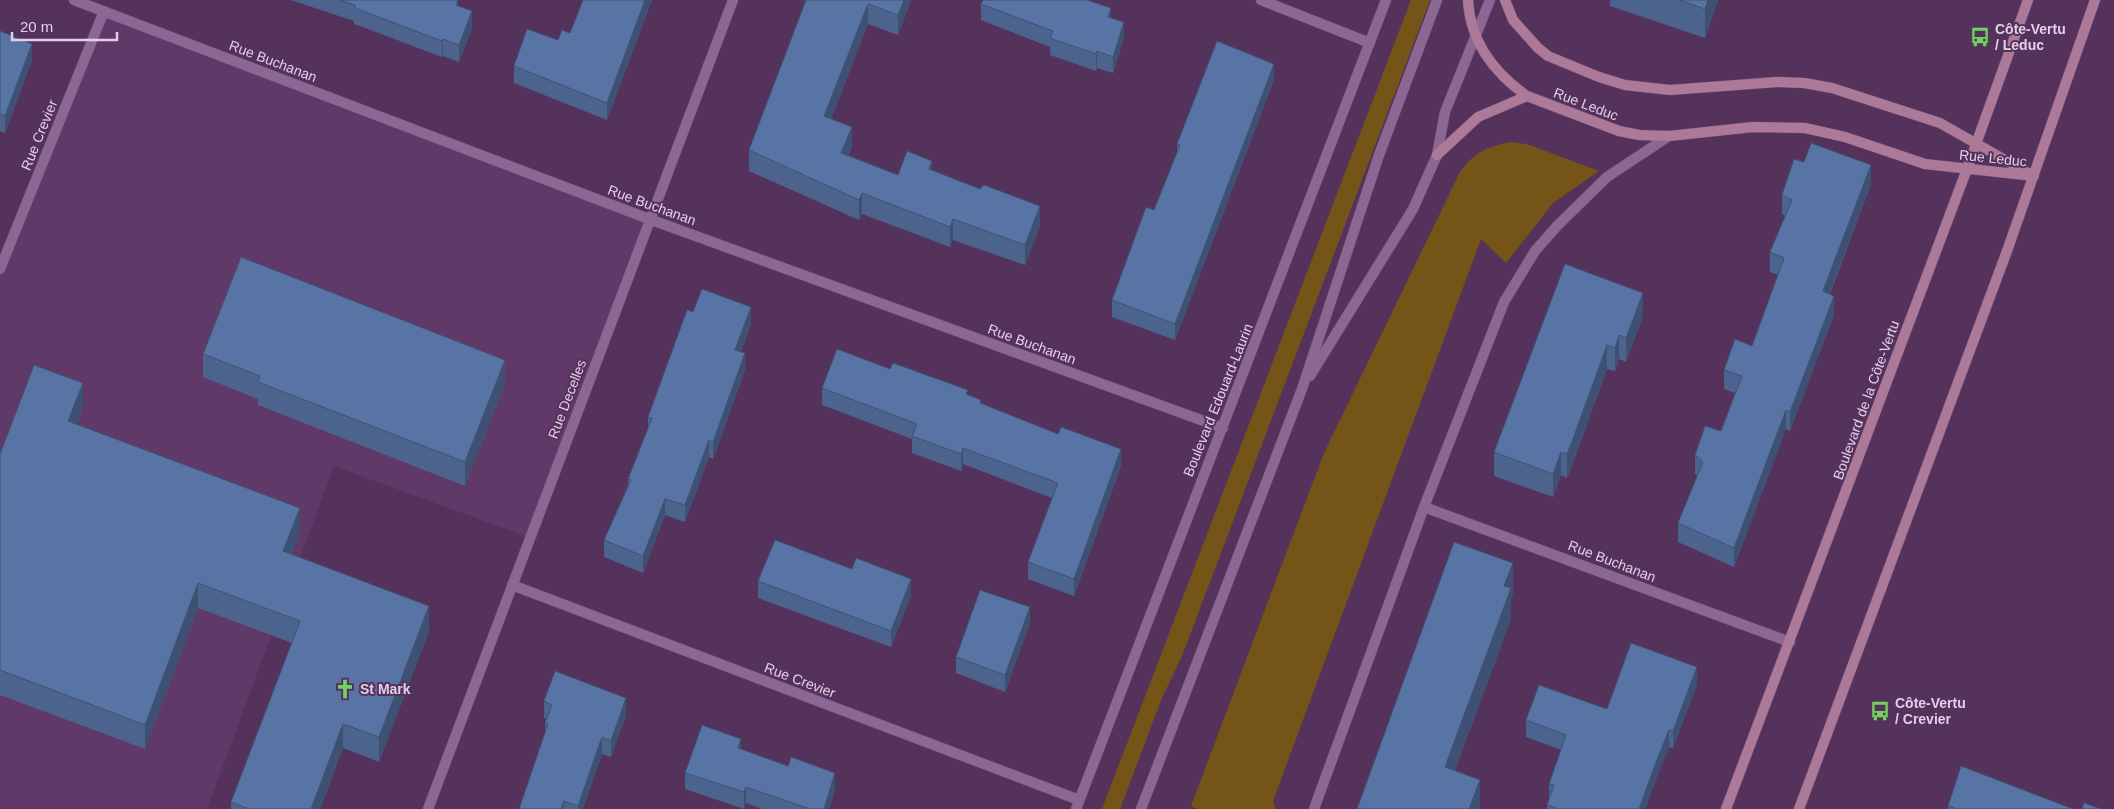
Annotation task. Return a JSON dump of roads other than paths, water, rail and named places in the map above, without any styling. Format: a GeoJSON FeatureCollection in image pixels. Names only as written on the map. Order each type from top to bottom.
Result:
{"type":"FeatureCollection","features":[{"type":"Feature","properties":{"kind":"main road","name":"Rue Leduc"},"geometry":{"type":"LineString","coordinates":[[1468,0],[1470,20],[1475,34],[1485,55],[1501,75],[1527,96],[1618,132],[1669,136],[1754,127],[1805,128],[1846,137],[1911,160],[1966,169],[2034,176]]}},
{"type":"Feature","properties":{"kind":"main road","name":"Rue Leduc"},"geometry":{"type":"LineString","coordinates":[[1505,0],[1513,20],[1538,48],[1570,65],[1617,82],[1670,90],[1750,83],[1804,83],[1832,88],[1940,124],[2034,176]]}},
{"type":"Feature","properties":{"kind":"main road","name":"Boulevard de la Côte-Vertu"},"geometry":{"type":"LineString","coordinates":[[1726,809],[1790,642],[2028,0]]}},
{"type":"Feature","properties":{"kind":"main road"},"geometry":{"type":"LineString","coordinates":[[1799,809],[2034,176],[2095,0]]}},
{"type":"Feature","properties":{"kind":"main road"},"geometry":{"type":"LineString","coordinates":[[1437,155],[1478,117],[1527,96]]}},
{"type":"Feature","properties":{"kind":"street","name":"Rue Buchanan"},"geometry":{"type":"LineString","coordinates":[[74,0],[649,219],[1223,428]]}},
{"type":"Feature","properties":{"kind":"street","name":"Rue Decelles"},"geometry":{"type":"LineString","coordinates":[[428,809],[733,0]]}},
{"type":"Feature","properties":{"kind":"street"},"geometry":{"type":"LineString","coordinates":[[1261,0],[1370,43]]}},
{"type":"Feature","properties":{"kind":"street","name":"Boulevard Edouard-Laurin"},"geometry":{"type":"LineString","coordinates":[[1077,805],[1386,0]]}},
{"type":"Feature","properties":{"kind":"street"},"geometry":{"type":"LineString","coordinates":[[1141,809],[1302,389],[1378,154],[1437,0]]}},
{"type":"Feature","properties":{"kind":"street"},"geometry":{"type":"LineString","coordinates":[[1302,389],[1413,209],[1437,155],[1445,112],[1490,0]]}},
{"type":"Feature","properties":{"kind":"street","name":"Rue Crevier"},"geometry":{"type":"LineString","coordinates":[[0,269],[104,11]]}},
{"type":"Feature","properties":{"kind":"street"},"geometry":{"type":"LineString","coordinates":[[1314,809],[1424,507],[1504,302],[1518,276],[1535,251],[1557,226],[1607,177],[1669,136]]}},
{"type":"Feature","properties":{"kind":"street","name":"Rue Buchanan"},"geometry":{"type":"LineString","coordinates":[[1424,507],[1790,642]]}},
{"type":"Feature","properties":{"kind":"street","name":"Rue Crevier"},"geometry":{"type":"LineString","coordinates":[[512,585],[1077,805]]}},
{"type":"Feature","properties":{"kind":"place","name":"Côte-Vertu / Leduc"},"geometry":{"type":"Point","coordinates":[1980,37]}},
{"type":"Feature","properties":{"kind":"place","name":"St Mark"},"geometry":{"type":"Point","coordinates":[345,689]}},
{"type":"Feature","properties":{"kind":"place","name":"Côte-Vertu / Crevier"},"geometry":{"type":"Point","coordinates":[1880,711]}}]}
